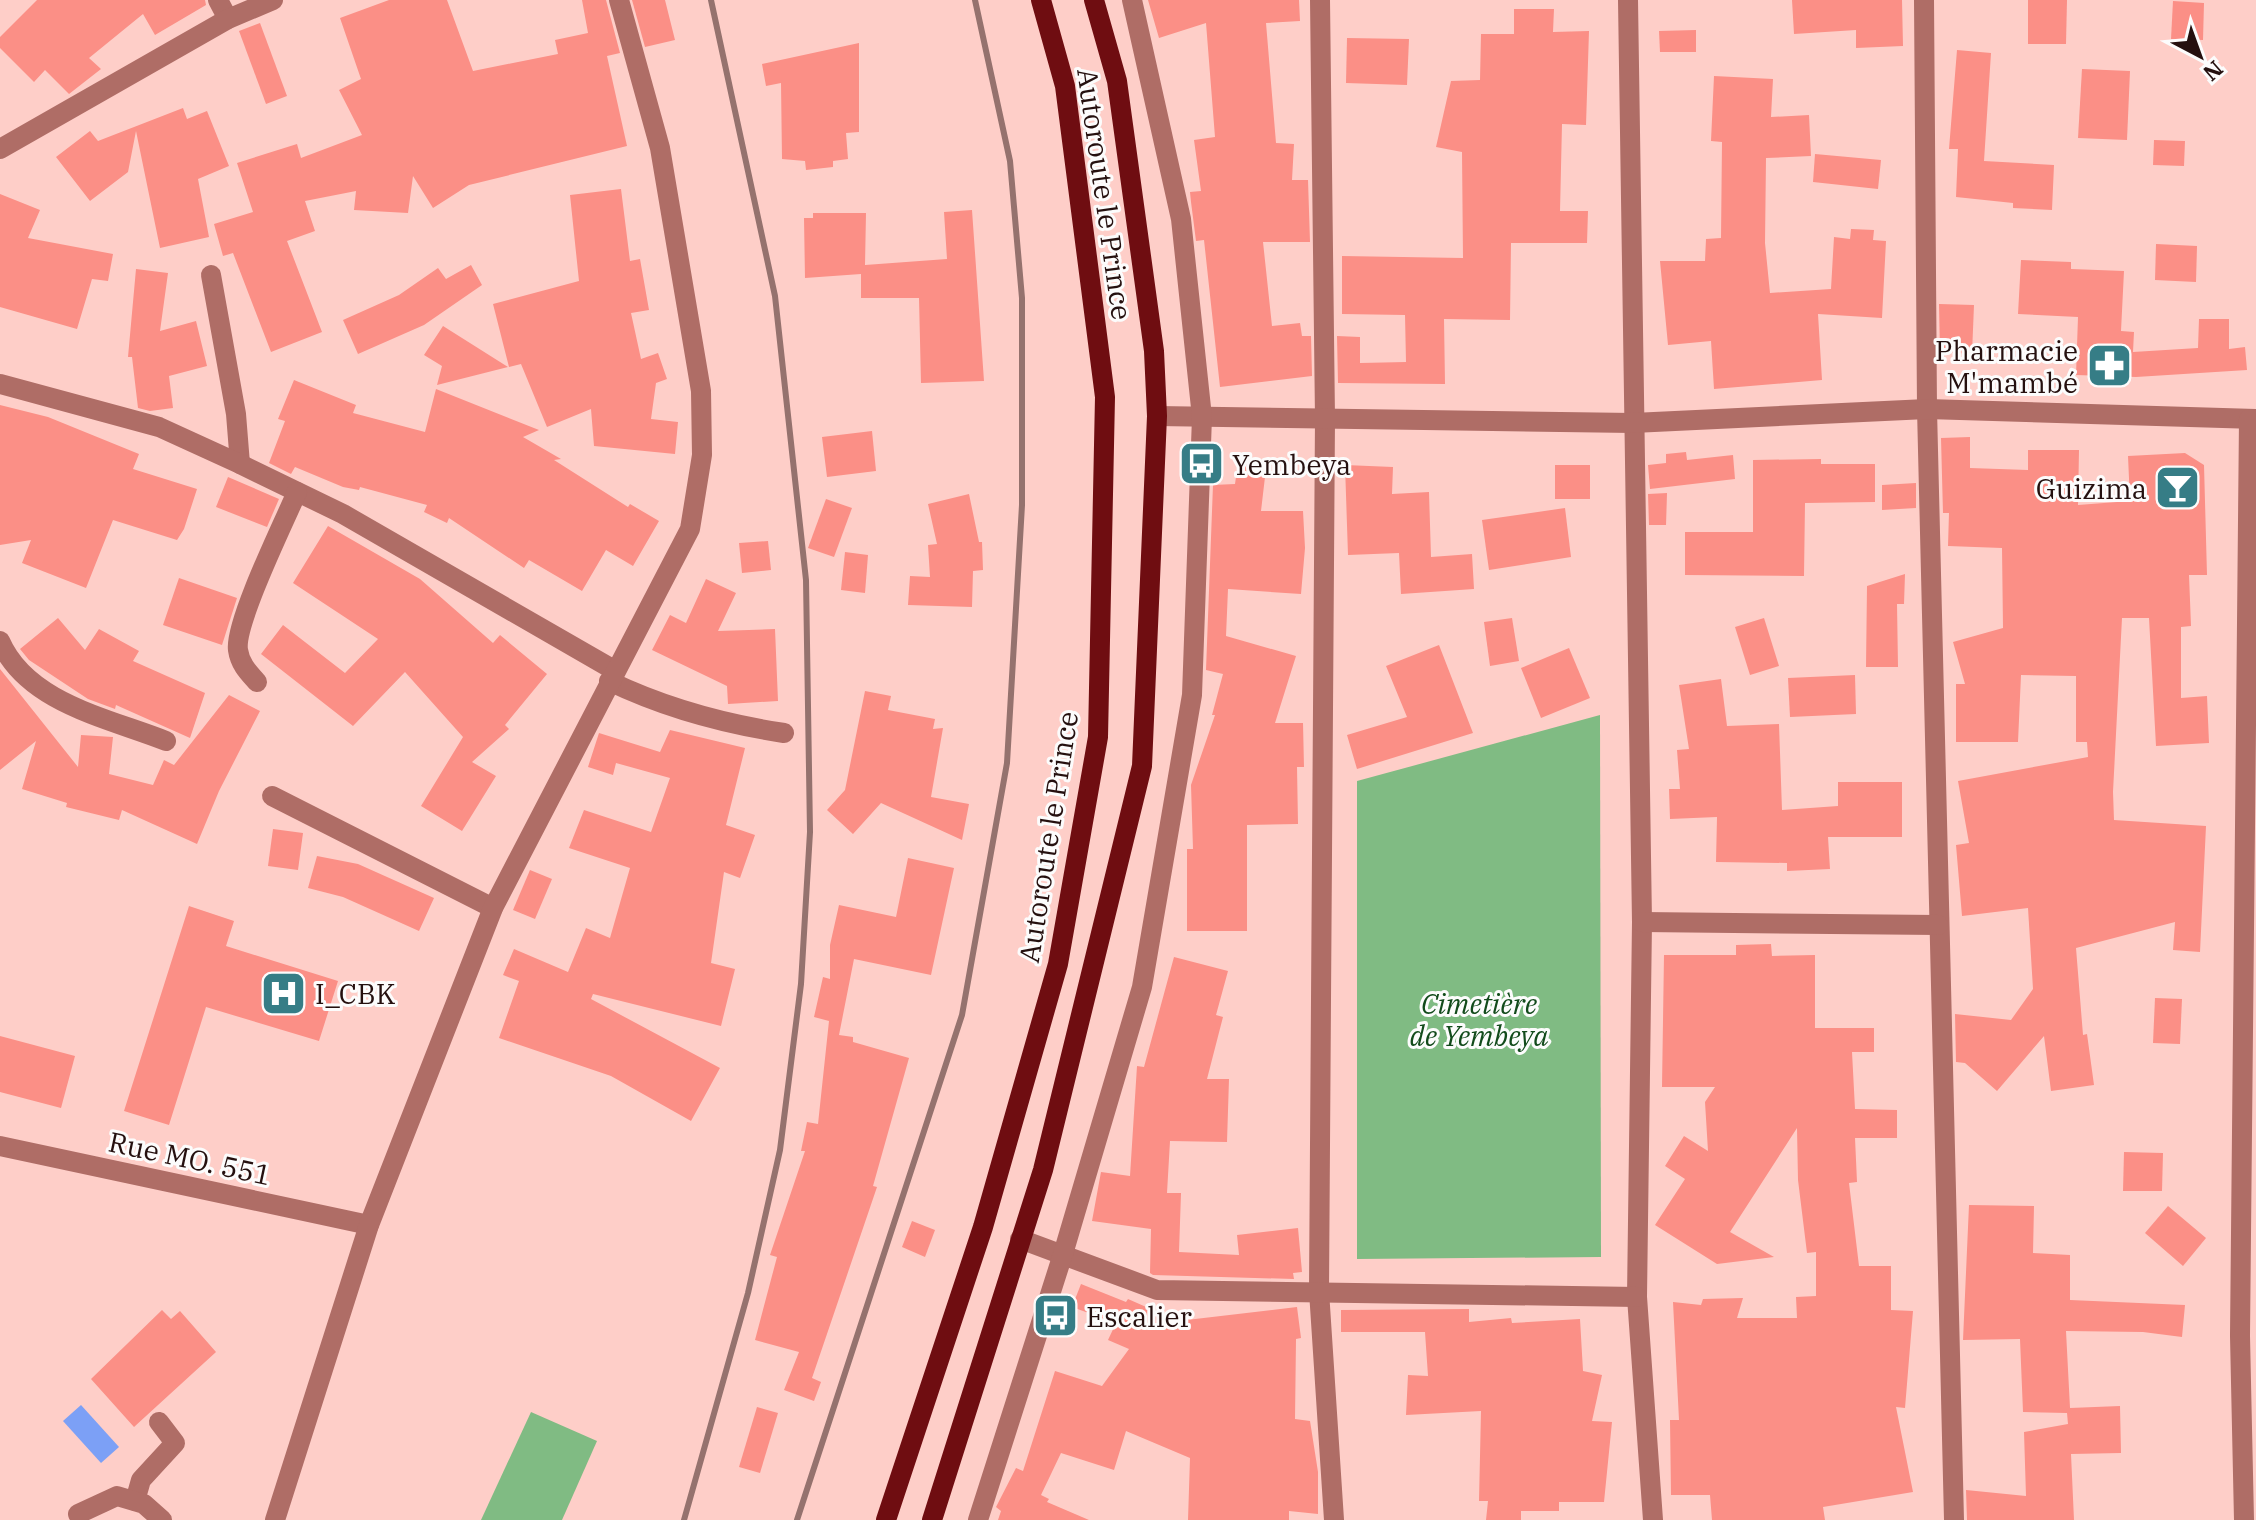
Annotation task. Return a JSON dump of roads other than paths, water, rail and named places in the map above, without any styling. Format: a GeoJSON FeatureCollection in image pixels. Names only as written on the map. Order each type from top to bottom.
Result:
{"type":"FeatureCollection","features":[{"type":"Feature","properties":{"kind":"main road","name":"Autoroute le Prince"},"geometry":{"type":"LineString","coordinates":[[886,1520],[983,1227],[1058,964],[1098,737],[1105,397],[1065,86],[1041,0]]}},
{"type":"Feature","properties":{"kind":"main road","name":"Autoroute le Prince"},"geometry":{"type":"LineString","coordinates":[[932,1520],[1043,1170],[1142,766],[1157,416],[1154,351],[1117,81],[1094,0]]}},
{"type":"Feature","properties":{"kind":"street"},"geometry":{"type":"LineString","coordinates":[[218,0],[228,19]]}},
{"type":"Feature","properties":{"kind":"street"},"geometry":{"type":"LineString","coordinates":[[0,149],[228,19],[273,0]]}},
{"type":"Feature","properties":{"kind":"street"},"geometry":{"type":"LineString","coordinates":[[275,1520],[369,1225],[493,908],[690,529],[702,455],[701,391],[660,148],[619,0]]}},
{"type":"Feature","properties":{"kind":"street"},"geometry":{"type":"LineString","coordinates":[[978,1520],[1063,1254],[1142,987],[1192,695],[1202,417],[1181,219],[1132,0]]}},
{"type":"Feature","properties":{"kind":"street"},"geometry":{"type":"LineString","coordinates":[[1320,0],[1325,418],[1319,1291],[1334,1520]]}},
{"type":"Feature","properties":{"kind":"street"},"geometry":{"type":"LineString","coordinates":[[1628,0],[1642,922],[1637,1297],[1653,1520]]}},
{"type":"Feature","properties":{"kind":"street"},"geometry":{"type":"LineString","coordinates":[[1924,0],[1927,409],[1954,1520]]}},
{"type":"Feature","properties":{"kind":"street"},"geometry":{"type":"LineString","coordinates":[[211,275],[236,414],[240,464]]}},
{"type":"Feature","properties":{"kind":"street"},"geometry":{"type":"LineString","coordinates":[[0,384],[159,427],[343,514],[650,701],[705,713],[733,725],[784,733]]}},
{"type":"Feature","properties":{"kind":"street"},"geometry":{"type":"LineString","coordinates":[[1157,416],[1633,423],[1927,409],[2253,419],[2248,1336],[2244,1520]]}},
{"type":"Feature","properties":{"kind":"street"},"geometry":{"type":"LineString","coordinates":[[257,682],[242,665],[237,647],[252,598],[297,492]]}},
{"type":"Feature","properties":{"kind":"street"},"geometry":{"type":"LineString","coordinates":[[0,641],[8,660],[37,689],[166,741]]}},
{"type":"Feature","properties":{"kind":"street"},"geometry":{"type":"LineString","coordinates":[[272,796],[493,908]]}},
{"type":"Feature","properties":{"kind":"street"},"geometry":{"type":"LineString","coordinates":[[1642,922],[1938,925]]}},
{"type":"Feature","properties":{"kind":"street","name":"Rue MO. 551"},"geometry":{"type":"LineString","coordinates":[[0,1146],[369,1225]]}},
{"type":"Feature","properties":{"kind":"street"},"geometry":{"type":"LineString","coordinates":[[1020,1239],[1157,1290],[1637,1297]]}},
{"type":"Feature","properties":{"kind":"street"},"geometry":{"type":"LineString","coordinates":[[135,1501],[141,1480],[175,1443],[159,1422]]}},
{"type":"Feature","properties":{"kind":"street"},"geometry":{"type":"LineString","coordinates":[[78,1514],[117,1496],[135,1501],[162,1520]]}},
{"type":"Feature","properties":{"kind":"water"},"geometry":{"type":"Polygon","coordinates":[[[81,1405],[119,1447],[101,1463],[63,1421],[81,1405]]]}},
{"type":"Feature","properties":{"kind":"railway"},"geometry":{"type":"LineString","coordinates":[[684,1520],[748,1293],[780,1150],[801,984],[810,832],[806,580],[775,296],[711,0]]}},
{"type":"Feature","properties":{"kind":"railway"},"geometry":{"type":"LineString","coordinates":[[797,1520],[962,1015],[1007,763],[1022,505],[1022,298],[1010,161],[975,0]]}},
{"type":"Feature","properties":{"kind":"place","name":"Pharmacie M'mambé"},"geometry":{"type":"Point","coordinates":[2109,366]}},
{"type":"Feature","properties":{"kind":"place","name":"Yembeya"},"geometry":{"type":"Point","coordinates":[1201,464]}},
{"type":"Feature","properties":{"kind":"place","name":"Guizima"},"geometry":{"type":"Point","coordinates":[2178,488]}},
{"type":"Feature","properties":{"kind":"place","name":"I_CBK"},"geometry":{"type":"Point","coordinates":[284,993]}},
{"type":"Feature","properties":{"kind":"place","name":"Escalier"},"geometry":{"type":"Point","coordinates":[1055,1316]}},
{"type":"Feature","properties":{"kind":"park label","name":"Cimetière de Yembeya"},"geometry":{"type":"Point","coordinates":[1479,1019]}}]}
